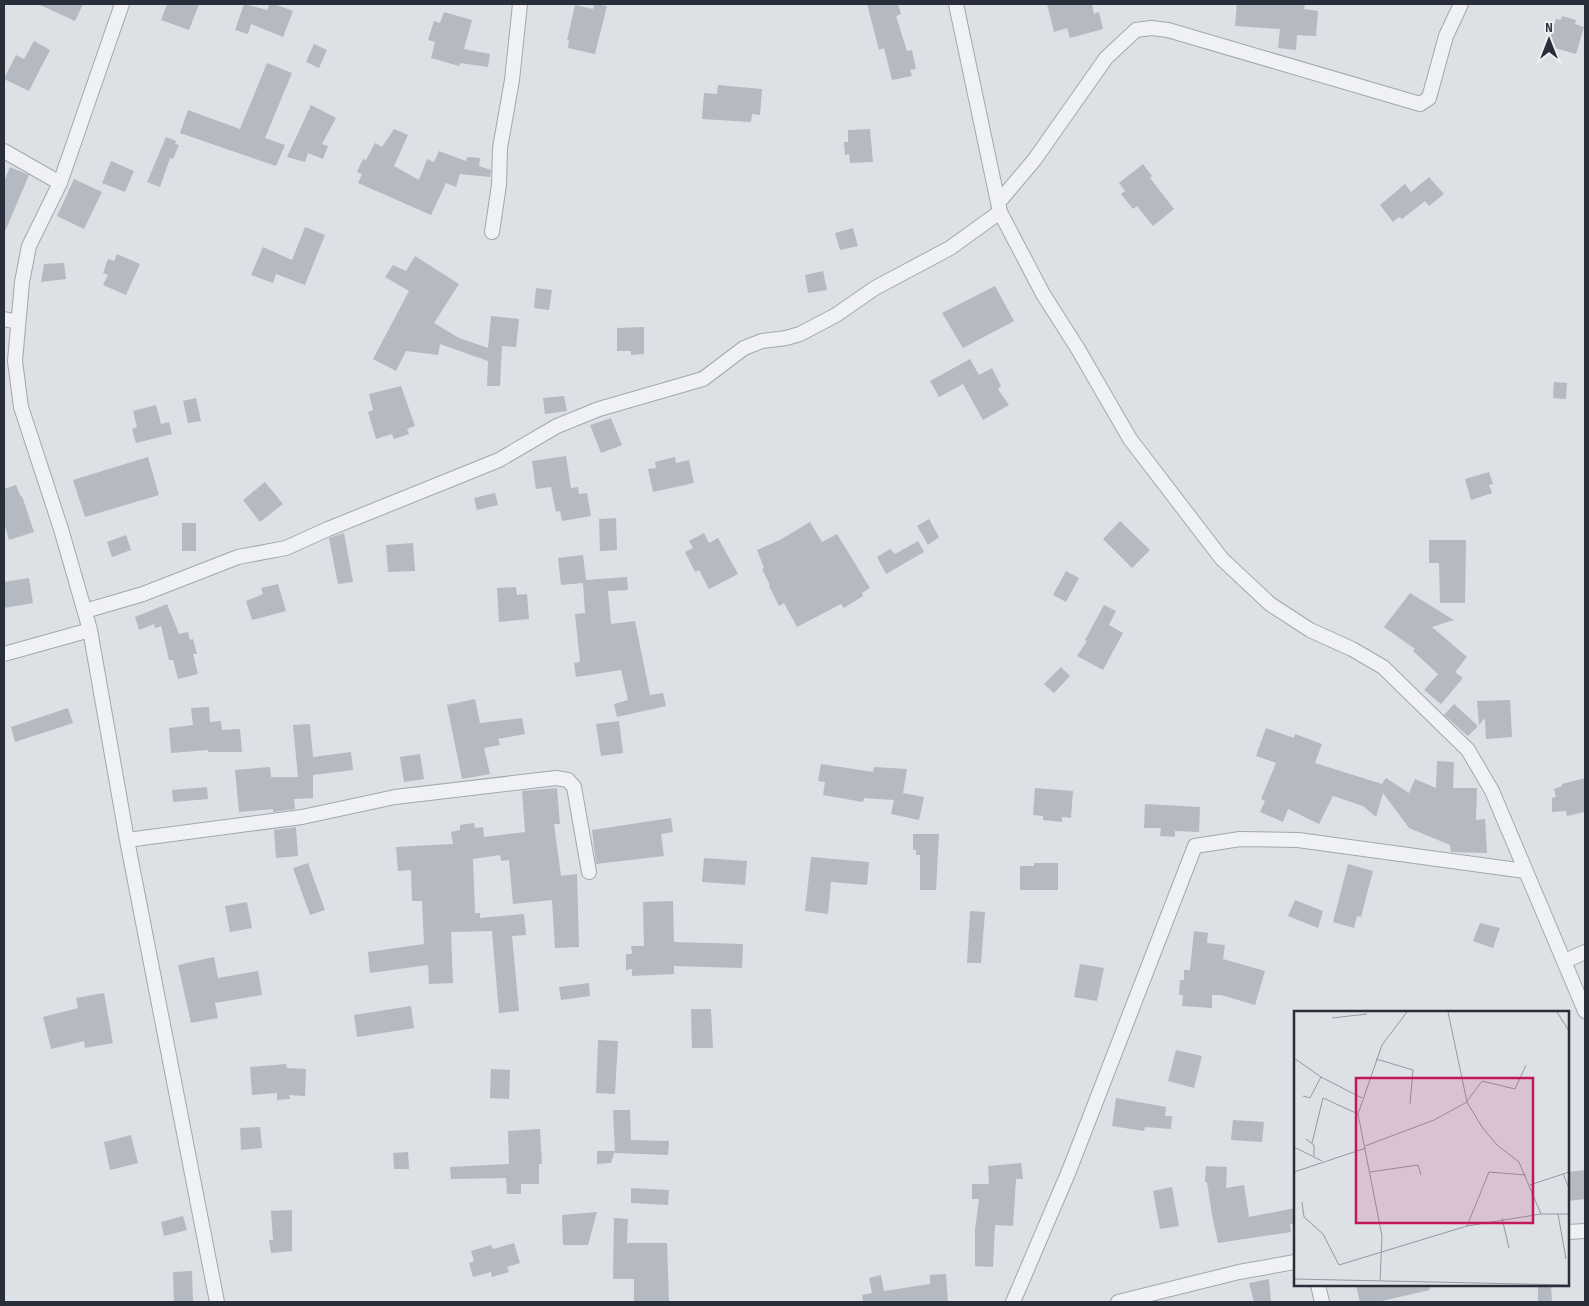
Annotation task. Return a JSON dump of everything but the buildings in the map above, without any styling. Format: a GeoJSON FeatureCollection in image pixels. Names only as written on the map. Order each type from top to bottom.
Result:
{"type":"FeatureCollection","features":[{"type":"Feature","properties":{"kind":"street"},"geometry":{"type":"LineString","coordinates":[[122,4],[60,183],[29,246],[10,321],[21,407],[41,463],[90,630],[127,840],[218,1302]]}},
{"type":"Feature","properties":{"kind":"street"},"geometry":{"type":"LineString","coordinates":[[492,232],[499,185],[500,148],[512,80],[520,4]]}},
{"type":"Feature","properties":{"kind":"street"},"geometry":{"type":"LineString","coordinates":[[956,4],[999,207],[1043,294],[1078,349],[1130,439],[1171,496],[1222,559],[1270,604],[1310,630],[1352,649],[1383,667],[1468,750],[1492,791],[1585,1011]]}},
{"type":"Feature","properties":{"kind":"street"},"geometry":{"type":"LineString","coordinates":[[84,611],[143,594],[238,557],[286,548],[328,529],[500,460],[557,426],[590,413],[703,379],[744,348],[762,341],[793,336],[836,316],[875,288],[944,252],[999,207],[1106,58],[1136,30],[1150,28],[1168,30],[1420,104],[1429,98],[1446,36],[1461,4]]}},
{"type":"Feature","properties":{"kind":"street"},"geometry":{"type":"LineString","coordinates":[[4,151],[60,183]]}},
{"type":"Feature","properties":{"kind":"street"},"geometry":{"type":"LineString","coordinates":[[4,654],[90,630]]}},
{"type":"Feature","properties":{"kind":"street"},"geometry":{"type":"LineString","coordinates":[[127,840],[302,817],[395,797],[556,778],[568,780],[574,787],[588,872]]}},
{"type":"Feature","properties":{"kind":"street"},"geometry":{"type":"LineString","coordinates":[[1013,1302],[1073,1163],[1195,846],[1240,839],[1298,840],[1525,871]]}},
{"type":"Feature","properties":{"kind":"street"},"geometry":{"type":"LineString","coordinates":[[1565,961],[1585,952]]}},
{"type":"Feature","properties":{"kind":"street"},"geometry":{"type":"LineString","coordinates":[[1569,1232],[1585,1231]]}},
{"type":"Feature","properties":{"kind":"street"},"geometry":{"type":"LineString","coordinates":[[1118,1302],[1212,1278],[1294,1262]]}},
{"type":"Feature","properties":{"kind":"street"},"geometry":{"type":"LineString","coordinates":[[1318,1286],[1322,1302]]}}]}
